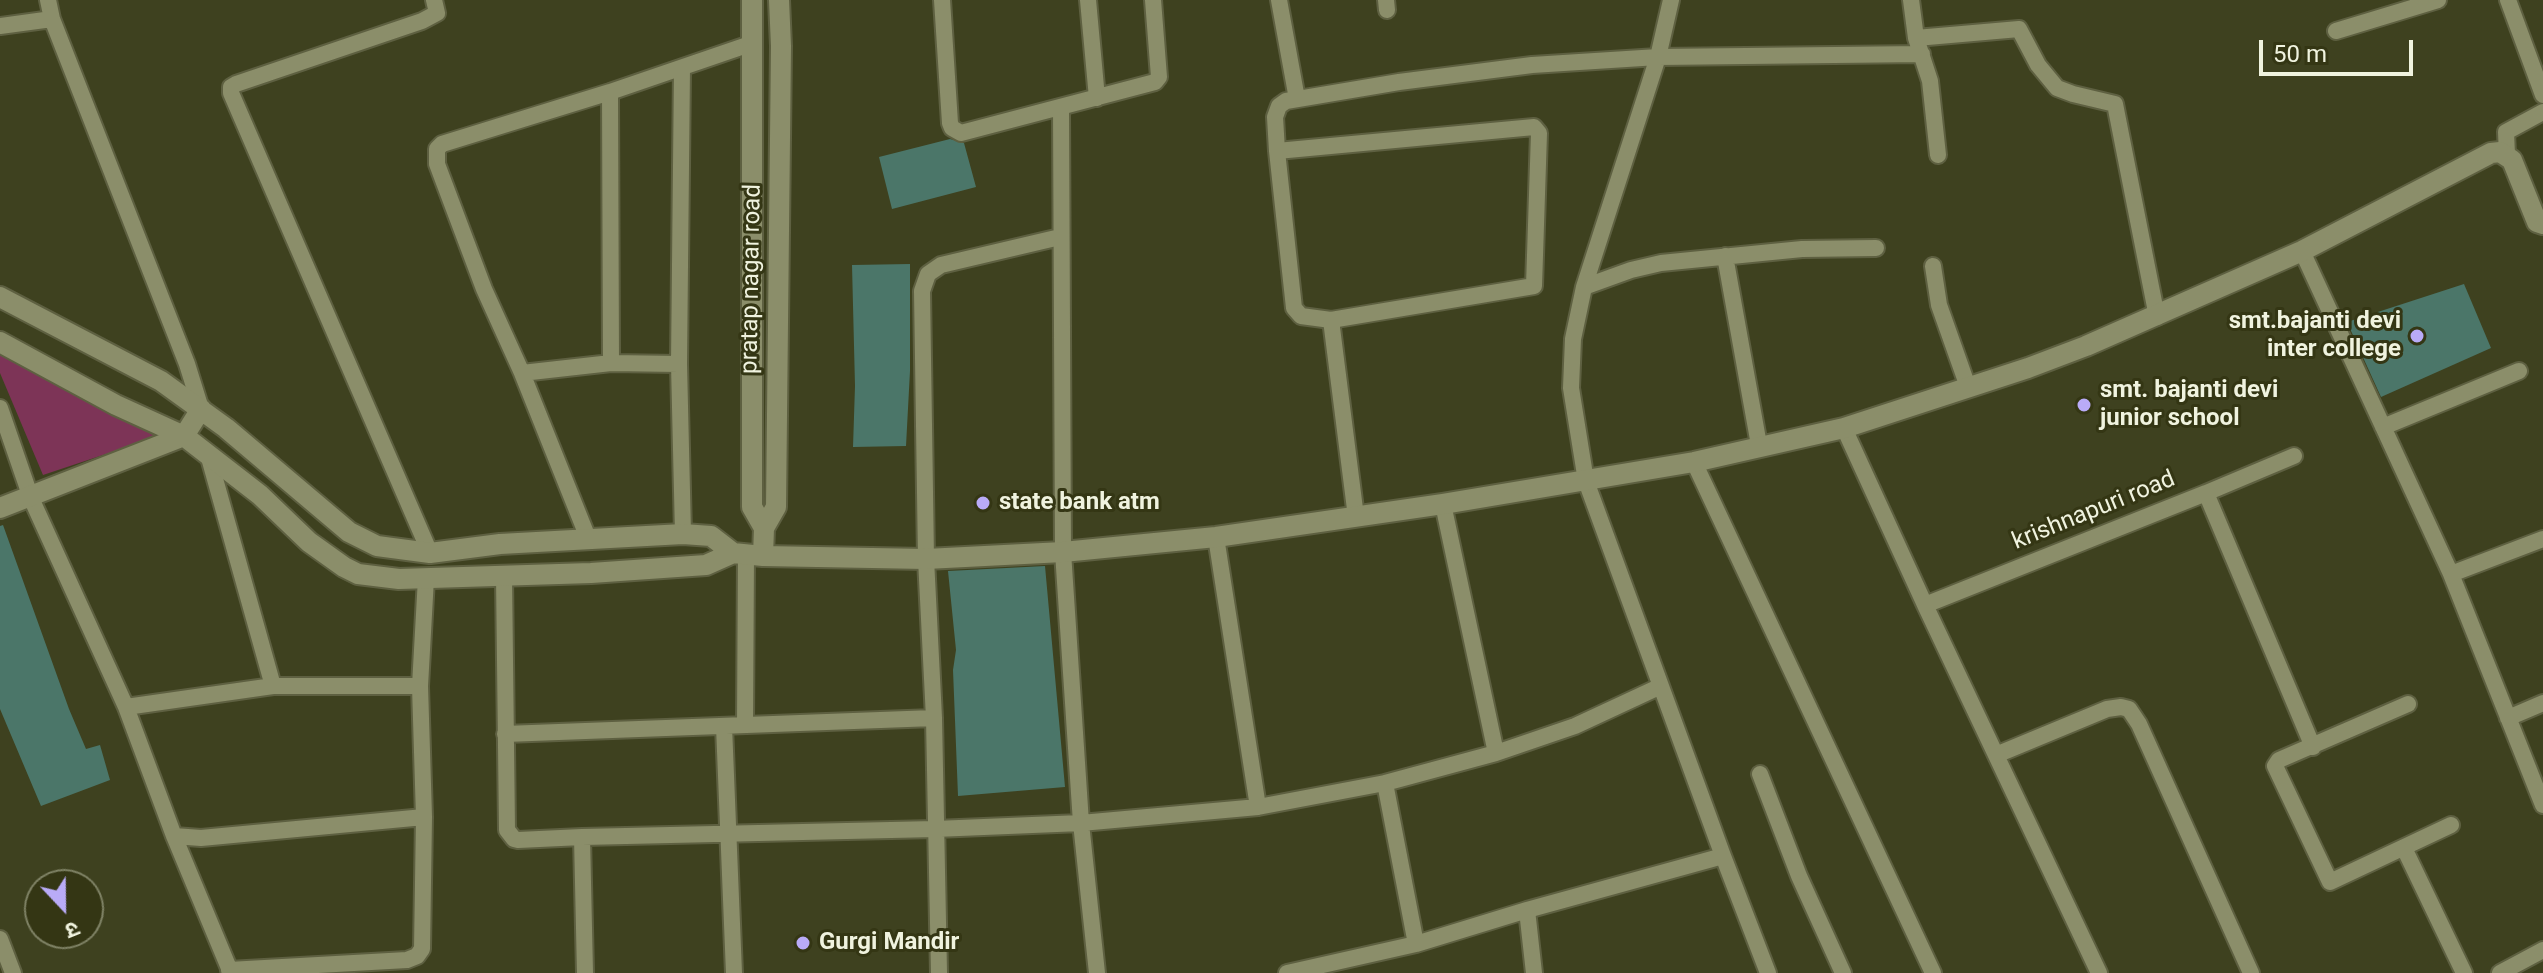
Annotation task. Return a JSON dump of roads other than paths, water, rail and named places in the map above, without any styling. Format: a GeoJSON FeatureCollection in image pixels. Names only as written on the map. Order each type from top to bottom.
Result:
{"type":"FeatureCollection","features":[{"type":"Feature","properties":{"kind":"street"},"geometry":{"type":"LineString","coordinates":[[0,508],[184,436],[201,409],[187,364],[52,19],[48,0]]}},
{"type":"Feature","properties":{"kind":"street"},"geometry":{"type":"LineString","coordinates":[[430,553],[231,87],[422,21],[437,13],[434,0]]}},
{"type":"Feature","properties":{"kind":"street"},"geometry":{"type":"LineString","coordinates":[[752,0],[752,507],[764,528]]}},
{"type":"Feature","properties":{"kind":"street","name":"pratap nagar road"},"geometry":{"type":"LineString","coordinates":[[747,555],[776,507],[779,0]]}},
{"type":"Feature","properties":{"kind":"street"},"geometry":{"type":"LineString","coordinates":[[942,0],[952,128],[961,133],[1157,80],[1153,0]]}},
{"type":"Feature","properties":{"kind":"street"},"geometry":{"type":"LineString","coordinates":[[1088,0],[1097,98]]}},
{"type":"Feature","properties":{"kind":"street"},"geometry":{"type":"LineString","coordinates":[[1279,0],[1297,99]]}},
{"type":"Feature","properties":{"kind":"street"},"geometry":{"type":"LineString","coordinates":[[1671,0],[1658,57],[1584,287],[1573,339],[1571,388],[1586,481],[1768,973]]}},
{"type":"Feature","properties":{"kind":"street"},"geometry":{"type":"LineString","coordinates":[[1911,0],[1919,46],[1930,81],[1938,155]]}},
{"type":"Feature","properties":{"kind":"street"},"geometry":{"type":"LineString","coordinates":[[2336,31],[2438,0]]}},
{"type":"Feature","properties":{"kind":"street"},"geometry":{"type":"LineString","coordinates":[[2508,0],[2543,95]]}},
{"type":"Feature","properties":{"kind":"street"},"geometry":{"type":"LineString","coordinates":[[0,26],[52,19]]}},
{"type":"Feature","properties":{"kind":"street"},"geometry":{"type":"LineString","coordinates":[[1277,151],[1534,127],[1539,133],[1534,286],[1331,320],[1301,316],[1294,308],[1277,151],[1276,110],[1286,101],[1518,66],[1919,46],[2019,29],[2038,65],[2057,88],[2115,104],[2157,317]]}},
{"type":"Feature","properties":{"kind":"street"},"geometry":{"type":"LineString","coordinates":[[588,538],[522,373],[484,289],[437,164],[437,149],[442,144],[610,92],[753,43]]}},
{"type":"Feature","properties":{"kind":"street"},"geometry":{"type":"LineString","coordinates":[[682,68],[679,364],[683,534]]}},
{"type":"Feature","properties":{"kind":"street"},"geometry":{"type":"LineString","coordinates":[[610,92],[611,363]]}},
{"type":"Feature","properties":{"kind":"street"},"geometry":{"type":"LineString","coordinates":[[1061,108],[1063,552],[1081,823],[1097,973]]}},
{"type":"Feature","properties":{"kind":"street"},"geometry":{"type":"LineString","coordinates":[[2541,228],[2507,155],[2506,132],[2543,112]]}},
{"type":"Feature","properties":{"kind":"street"},"geometry":{"type":"LineString","coordinates":[[0,342],[116,405],[184,436],[260,495],[309,542],[358,574],[387,578],[504,575],[706,565],[747,555],[926,559],[1063,552],[1216,537],[1443,504],[1694,462],[1844,428],[2028,368],[2157,317],[2302,251],[2491,153],[2507,155]]}},
{"type":"Feature","properties":{"kind":"street"},"geometry":{"type":"LineString","coordinates":[[939,973],[934,718],[926,559],[922,291],[928,274],[941,265],[1060,237]]}},
{"type":"Feature","properties":{"kind":"street"},"geometry":{"type":"LineString","coordinates":[[1584,287],[1661,263],[1802,249],[1876,248]]}},
{"type":"Feature","properties":{"kind":"street"},"geometry":{"type":"LineString","coordinates":[[2302,251],[2451,574],[2543,805]]}},
{"type":"Feature","properties":{"kind":"street"},"geometry":{"type":"LineString","coordinates":[[1725,256],[1759,445]]}},
{"type":"Feature","properties":{"kind":"street"},"geometry":{"type":"LineString","coordinates":[[1933,266],[1939,305],[1968,387]]}},
{"type":"Feature","properties":{"kind":"street"},"geometry":{"type":"LineString","coordinates":[[0,297],[161,381],[201,409],[358,538],[377,546],[430,553],[500,544],[683,534],[711,536],[747,555]]}},
{"type":"Feature","properties":{"kind":"street"},"geometry":{"type":"LineString","coordinates":[[1331,320],[1356,517]]}},
{"type":"Feature","properties":{"kind":"street"},"geometry":{"type":"LineString","coordinates":[[522,373],[611,363],[679,364]]}},
{"type":"Feature","properties":{"kind":"street"},"geometry":{"type":"LineString","coordinates":[[2383,427],[2519,371]]}},
{"type":"Feature","properties":{"kind":"street"},"geometry":{"type":"LineString","coordinates":[[0,408],[31,498],[126,707],[174,836],[230,972],[407,960],[417,956],[422,949],[424,817],[420,686],[426,578]]}},
{"type":"Feature","properties":{"kind":"street"},"geometry":{"type":"LineString","coordinates":[[1844,428],[2099,973]]}},
{"type":"Feature","properties":{"kind":"street"},"geometry":{"type":"LineString","coordinates":[[208,454],[273,686]]}},
{"type":"Feature","properties":{"kind":"street"},"geometry":{"type":"LineString","coordinates":[[2206,493],[2294,456]]}},
{"type":"Feature","properties":{"kind":"street"},"geometry":{"type":"LineString","coordinates":[[1694,462],[1933,973]]}},
{"type":"Feature","properties":{"kind":"street","name":"krishnapuri road"},"geometry":{"type":"LineString","coordinates":[[1925,605],[2206,493],[2313,747]]}},
{"type":"Feature","properties":{"kind":"street"},"geometry":{"type":"LineString","coordinates":[[1443,504],[1496,753]]}},
{"type":"Feature","properties":{"kind":"street"},"geometry":{"type":"LineString","coordinates":[[1216,537],[1258,807]]}},
{"type":"Feature","properties":{"kind":"street"},"geometry":{"type":"LineString","coordinates":[[2451,574],[2543,539]]}},
{"type":"Feature","properties":{"kind":"street"},"geometry":{"type":"LineString","coordinates":[[745,725],[747,555]]}},
{"type":"Feature","properties":{"kind":"street"},"geometry":{"type":"LineString","coordinates":[[504,575],[509,834],[518,840],[1081,823],[1258,807],[1385,783],[1496,753],[1575,726],[1661,686]]}},
{"type":"Feature","properties":{"kind":"street"},"geometry":{"type":"LineString","coordinates":[[126,707],[273,686],[420,686]]}},
{"type":"Feature","properties":{"kind":"street"},"geometry":{"type":"LineString","coordinates":[[2508,718],[2543,703]]}},
{"type":"Feature","properties":{"kind":"street"},"geometry":{"type":"LineString","coordinates":[[2408,704],[2279,760],[2275,766],[2328,881],[2334,881],[2451,825]]}},
{"type":"Feature","properties":{"kind":"street"},"geometry":{"type":"LineString","coordinates":[[1996,755],[2107,709],[2129,709],[2139,724],[2251,973]]}},
{"type":"Feature","properties":{"kind":"street"},"geometry":{"type":"LineString","coordinates":[[505,734],[934,718]]}},
{"type":"Feature","properties":{"kind":"street"},"geometry":{"type":"LineString","coordinates":[[724,726],[734,973]]}},
{"type":"Feature","properties":{"kind":"street"},"geometry":{"type":"LineString","coordinates":[[1760,774],[1799,876],[1843,973]]}},
{"type":"Feature","properties":{"kind":"street"},"geometry":{"type":"LineString","coordinates":[[1385,783],[1416,944]]}},
{"type":"Feature","properties":{"kind":"street"},"geometry":{"type":"LineString","coordinates":[[174,836],[201,838],[424,817]]}},
{"type":"Feature","properties":{"kind":"street"},"geometry":{"type":"LineString","coordinates":[[582,837],[585,973]]}},
{"type":"Feature","properties":{"kind":"street"},"geometry":{"type":"LineString","coordinates":[[2404,848],[2464,973]]}},
{"type":"Feature","properties":{"kind":"street"},"geometry":{"type":"LineString","coordinates":[[1287,973],[1416,944],[1723,856]]}},
{"type":"Feature","properties":{"kind":"street"},"geometry":{"type":"LineString","coordinates":[[1527,910],[1534,973]]}},
{"type":"Feature","properties":{"kind":"street"},"geometry":{"type":"LineString","coordinates":[[0,939],[13,973]]}},
{"type":"Feature","properties":{"kind":"street"},"geometry":{"type":"LineString","coordinates":[[2500,973],[2543,950]]}},
{"type":"Feature","properties":{"kind":"place","name":"smt.bajanti devi inter college"},"geometry":{"type":"Point","coordinates":[2417,336]}},
{"type":"Feature","properties":{"kind":"place","name":"smt. bajanti devi junior school"},"geometry":{"type":"Point","coordinates":[2084,405]}},
{"type":"Feature","properties":{"kind":"place","name":"state bank atm"},"geometry":{"type":"Point","coordinates":[983,503]}},
{"type":"Feature","properties":{"kind":"place","name":"Gurgi Mandir"},"geometry":{"type":"Point","coordinates":[803,943]}}]}
